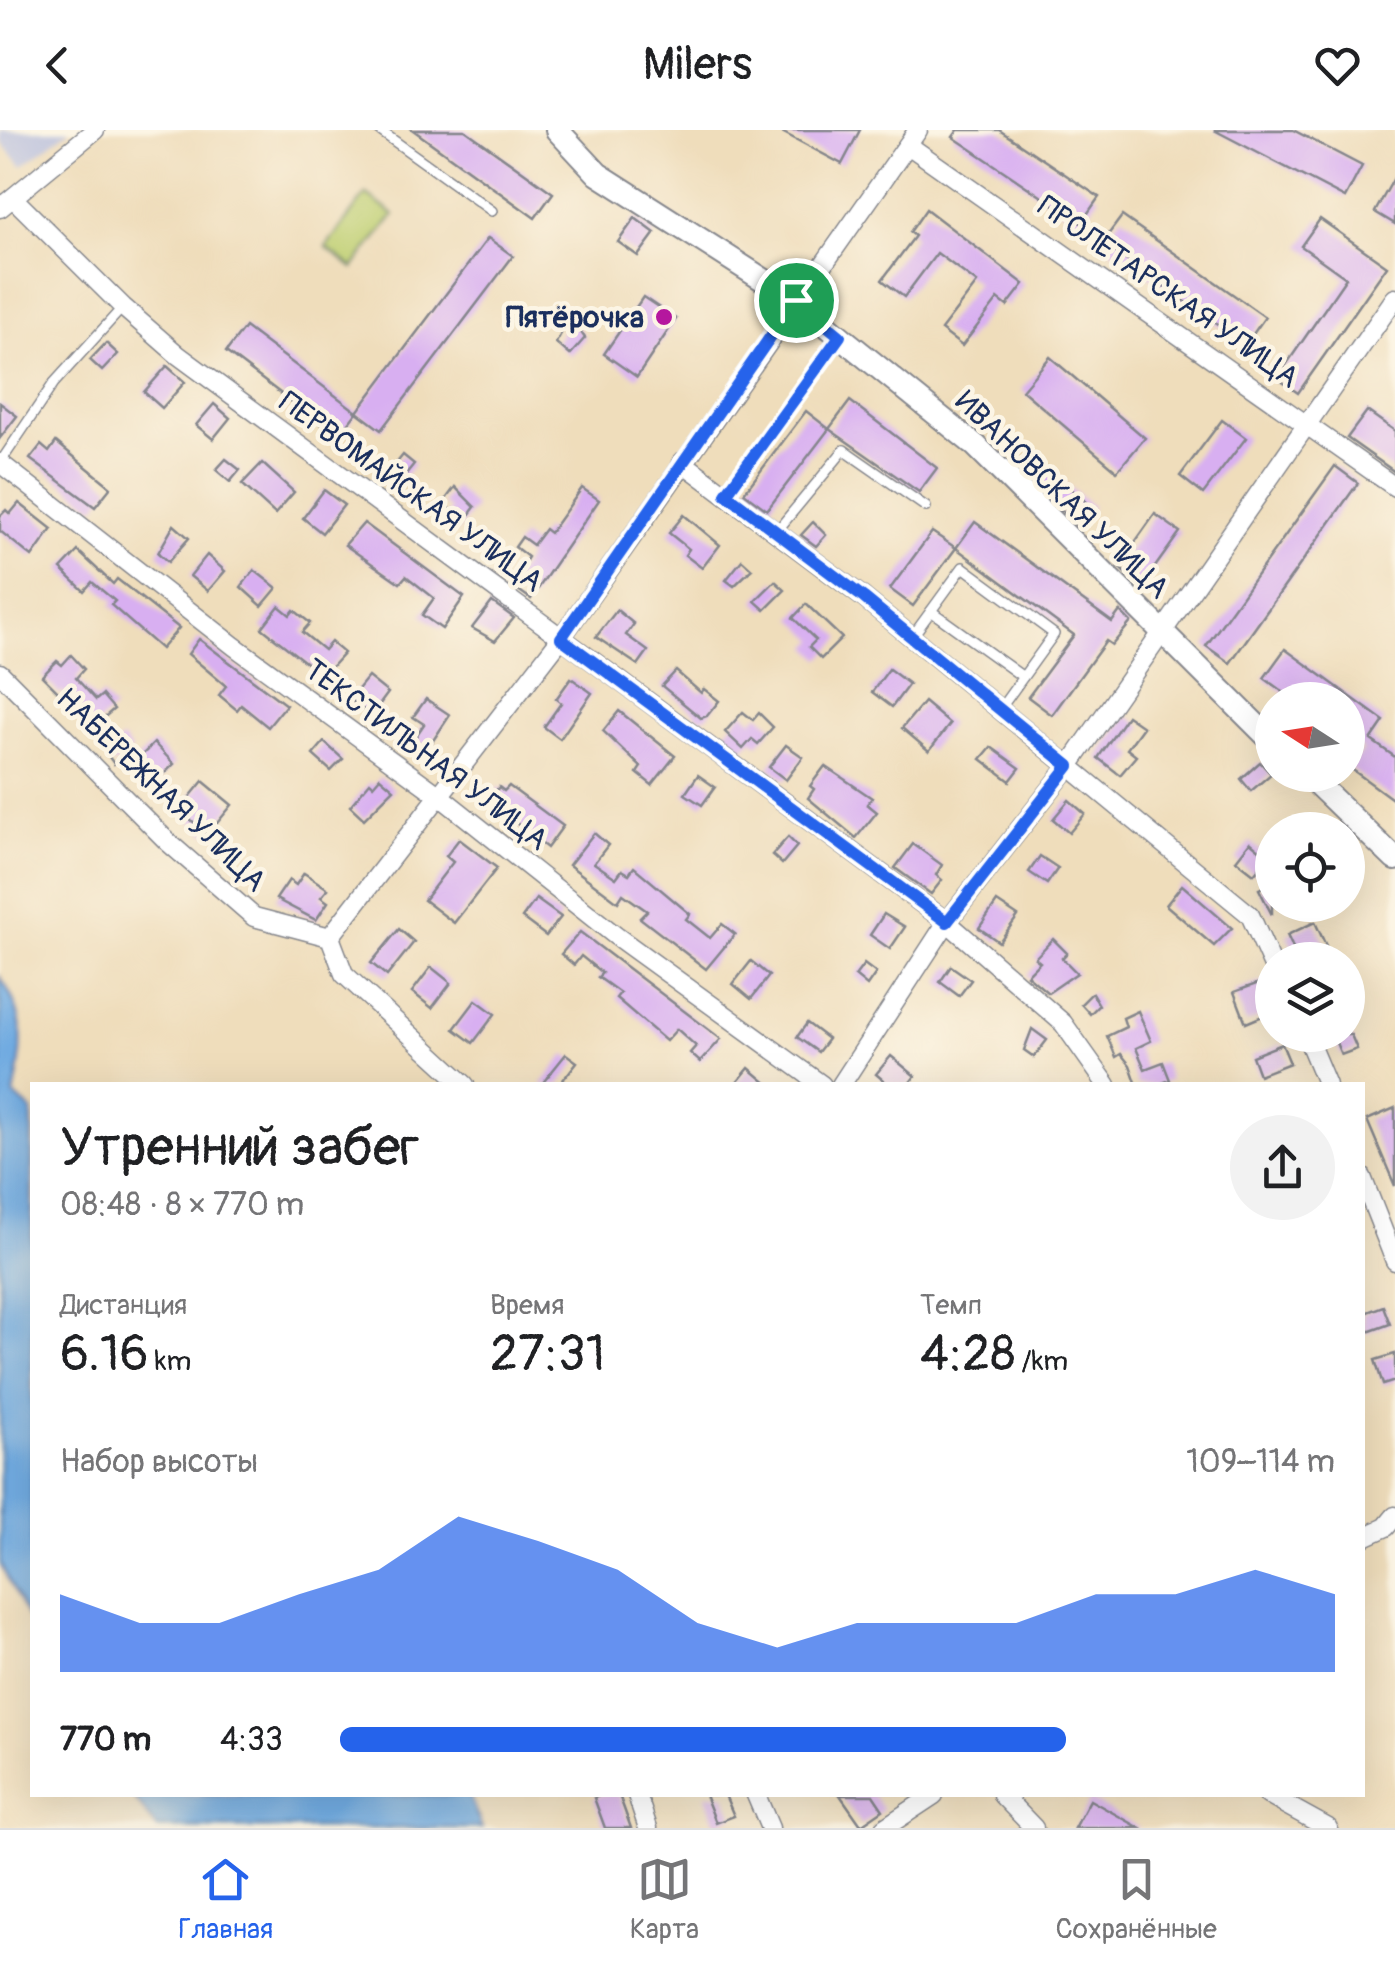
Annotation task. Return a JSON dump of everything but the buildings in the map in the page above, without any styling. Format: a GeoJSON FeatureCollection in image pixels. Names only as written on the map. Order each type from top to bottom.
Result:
{"type":"FeatureCollection","features":[{"type":"Feature","properties":{"kind":"street"},"geometry":{"type":"LineString","coordinates":[[6,203],[95,130]]}},
{"type":"Feature","properties":{"kind":"street","name":"ИВАНОВСКАЯ УЛИЦА"},"geometry":{"type":"LineString","coordinates":[[557,130],[598,174],[796,300],[976,446],[1255,725]]}},
{"type":"Feature","properties":{"kind":"street"},"geometry":{"type":"LineString","coordinates":[[462,1082],[344,974],[330,937],[561,638],[913,137]]}},
{"type":"Feature","properties":{"kind":"street","name":"ПРОЛЕТАРСКАЯ УЛИЦА"},"geometry":{"type":"LineString","coordinates":[[913,137],[1395,487]]}},
{"type":"Feature","properties":{"kind":"street","name":"ПЕРВОМАЙСКАЯ УЛИЦА"},"geometry":{"type":"LineString","coordinates":[[6,203],[178,354],[947,922],[1063,1023],[1105,1082]]}},
{"type":"Feature","properties":{"kind":"street"},"geometry":{"type":"LineString","coordinates":[[843,1082],[947,922],[1069,766],[1395,298]]}},
{"type":"Feature","properties":{"kind":"street"},"geometry":{"type":"LineString","coordinates":[[682,462],[912,637],[1250,915],[1262,942]]}},
{"type":"Feature","properties":{"kind":"street","name":"ТЕКСТИЛЬНАЯ УЛИЦА"},"geometry":{"type":"LineString","coordinates":[[0,464],[234,646],[437,794],[616,936],[818,1082]]}},
{"type":"Feature","properties":{"kind":"street","name":"НАБЕРЕЖНАЯ УЛИЦА"},"geometry":{"type":"LineString","coordinates":[[0,673],[168,842],[254,917],[330,937]]}},
{"type":"Feature","properties":{"kind":"street"},"geometry":{"type":"LineString","coordinates":[[1326,792],[1395,859]]}},
{"type":"Feature","properties":{"kind":"street"},"geometry":{"type":"LineString","coordinates":[[1313,1052],[1326,1082]]}},
{"type":"Feature","properties":{"kind":"street"},"geometry":{"type":"LineString","coordinates":[[1365,1185],[1395,1261]]}},
{"type":"Feature","properties":{"kind":"street"},"geometry":{"type":"LineString","coordinates":[[1365,1537],[1386,1527],[1395,1516]]}},
{"type":"Feature","properties":{"kind":"street"},"geometry":{"type":"LineString","coordinates":[[637,1797],[648,1828]]}},
{"type":"Feature","properties":{"kind":"street"},"geometry":{"type":"LineString","coordinates":[[757,1797],[770,1828]]}},
{"type":"Feature","properties":{"kind":"street"},"geometry":{"type":"LineString","coordinates":[[884,1828],[931,1797]]}},
{"type":"Feature","properties":{"kind":"street"},"geometry":{"type":"LineString","coordinates":[[1004,1797],[1034,1828]]}},
{"type":"Feature","properties":{"kind":"street"},"geometry":{"type":"LineString","coordinates":[[1272,1797],[1328,1828]]}},
{"type":"Feature","properties":{"kind":"lane"},"geometry":{"type":"LineString","coordinates":[[380,130],[492,210]]}},
{"type":"Feature","properties":{"kind":"lane"},"geometry":{"type":"LineString","coordinates":[[0,464],[54,383],[123,308]]}},
{"type":"Feature","properties":{"kind":"lane"},"geometry":{"type":"LineString","coordinates":[[726,494],[840,336]]}},
{"type":"Feature","properties":{"kind":"lane"},"geometry":{"type":"LineString","coordinates":[[781,526],[844,450],[926,507]]}},
{"type":"Feature","properties":{"kind":"lane"},"geometry":{"type":"LineString","coordinates":[[912,637],[964,567],[1054,634],[1000,709]]}},
{"type":"Feature","properties":{"kind":"lane"},"geometry":{"type":"LineString","coordinates":[[931,611],[1023,677]]}},
{"type":"Feature","properties":{"kind":"shaded area"},"geometry":{"type":"Polygon","coordinates":[[[0,130],[70,130],[22,166],[0,141],[0,130]]]}},
{"type":"Feature","properties":{"kind":"green space"},"geometry":{"type":"Polygon","coordinates":[[[366,194],[394,215],[353,268],[326,247],[366,194]]]}},
{"type":"Feature","properties":{"kind":"water"},"geometry":{"type":"Polygon","coordinates":[[[0,977],[20,1020],[20,1062],[14,1095],[30,1109],[30,1623],[0,1563],[0,977]]]}},
{"type":"Feature","properties":{"kind":"water"},"geometry":{"type":"Polygon","coordinates":[[[134,1797],[470,1797],[482,1828],[157,1828],[134,1797]]]}},
{"type":"Feature","properties":{"kind":"place","name":"Пятёрочка"},"geometry":{"type":"Point","coordinates":[664,317]}},
{"type":"Feature","properties":{"kind":"route"},"geometry":{"type":"LineString","coordinates":[[796,300],[840,336],[726,494],[864,598],[1069,766],[947,922],[561,638],[796,300]]}}]}
